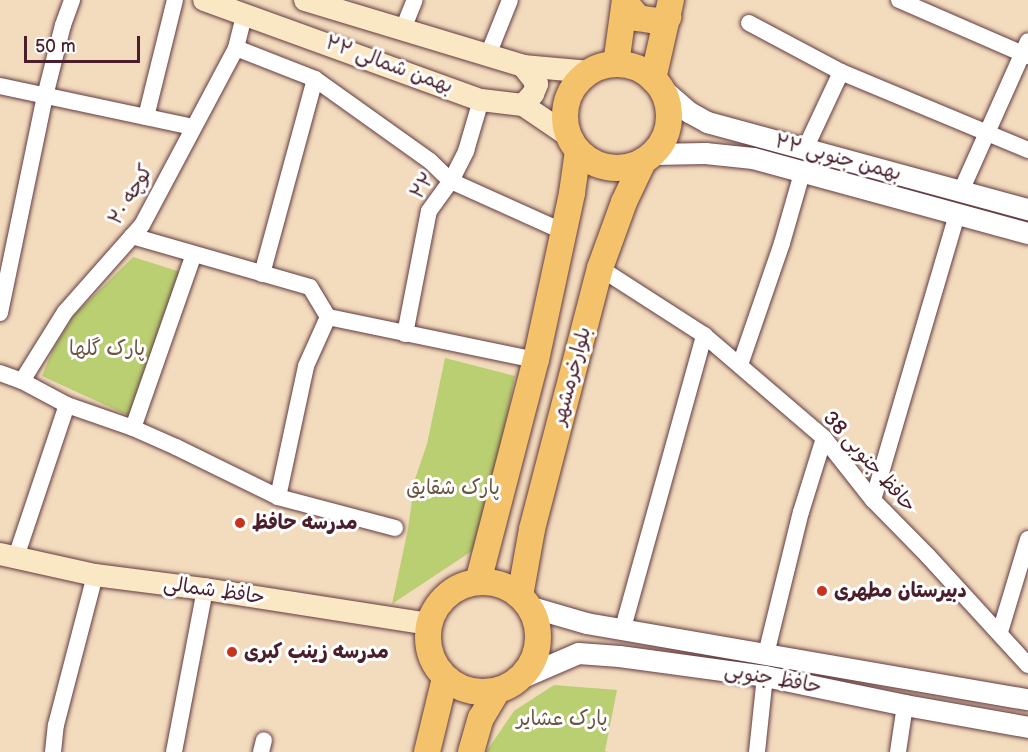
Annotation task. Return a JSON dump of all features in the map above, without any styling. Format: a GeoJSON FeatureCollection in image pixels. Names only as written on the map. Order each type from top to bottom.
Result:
{"type":"FeatureCollection","features":[{"type":"Feature","properties":{"kind":"main road","name":"۲۲ بهمن شمالی"},"geometry":{"type":"LineString","coordinates":[[204,0],[245,12],[481,99],[523,105],[574,143]]}},
{"type":"Feature","properties":{"kind":"main road","name":"۲۲ بهمن شمالی"},"geometry":{"type":"LineString","coordinates":[[305,0],[523,66],[590,72]]}},
{"type":"Feature","properties":{"kind":"main road"},"geometry":{"type":"LineString","coordinates":[[625,1],[638,18],[656,21],[670,8]]}},
{"type":"Feature","properties":{"kind":"main road"},"geometry":{"type":"LineString","coordinates":[[616,64],[625,1]]}},
{"type":"Feature","properties":{"kind":"main road"},"geometry":{"type":"LineString","coordinates":[[656,82],[670,8]]}},
{"type":"Feature","properties":{"kind":"main road"},"geometry":{"type":"LineString","coordinates":[[616,64],[642,71],[656,82],[668,104],[669,124],[661,145],[648,158],[624,168],[604,167],[591,162],[574,143],[565,117],[571,91],[590,72],[616,64]]}},
{"type":"Feature","properties":{"kind":"main road"},"geometry":{"type":"LineString","coordinates":[[523,66],[537,84],[533,94],[523,105]]}},
{"type":"Feature","properties":{"kind":"main road","name":"بلوارخرمشهر"},"geometry":{"type":"LineString","coordinates":[[478,582],[536,360],[564,232],[572,193],[574,143]]}},
{"type":"Feature","properties":{"kind":"main road","name":"بلوارخرمشهر"},"geometry":{"type":"LineString","coordinates":[[524,601],[532,529],[600,268],[624,202],[648,158]]}},
{"type":"Feature","properties":{"kind":"main road"},"geometry":{"type":"LineString","coordinates":[[572,193],[587,179],[601,178],[615,188],[624,202]]}},
{"type":"Feature","properties":{"kind":"main road"},"geometry":{"type":"LineString","coordinates":[[495,518],[500,529],[508,537],[519,538],[532,529]]}},
{"type":"Feature","properties":{"kind":"main road","name":"حافظ شمالی"},"geometry":{"type":"LineString","coordinates":[[8,555],[95,575],[205,589],[428,624]]}},
{"type":"Feature","properties":{"kind":"main road"},"geometry":{"type":"LineString","coordinates":[[478,582],[500,585],[524,601],[534,618],[537,644],[531,662],[520,678],[497,691],[469,691],[445,678],[435,665],[429,651],[428,624],[438,603],[446,595],[456,588],[478,582]]}},
{"type":"Feature","properties":{"kind":"main road"},"geometry":{"type":"LineString","coordinates":[[427,752],[445,678]]}},
{"type":"Feature","properties":{"kind":"main road"},"geometry":{"type":"LineString","coordinates":[[471,752],[481,718],[497,691]]}},
{"type":"Feature","properties":{"kind":"main road"},"geometry":{"type":"LineString","coordinates":[[437,710],[449,701],[460,702],[481,718]]}},
{"type":"Feature","properties":{"kind":"street"},"geometry":{"type":"LineString","coordinates":[[0,313],[45,96],[63,25],[72,0]]}},
{"type":"Feature","properties":{"kind":"street"},"geometry":{"type":"LineString","coordinates":[[146,117],[176,0]]}},
{"type":"Feature","properties":{"kind":"street"},"geometry":{"type":"LineString","coordinates":[[403,29],[415,0]]}},
{"type":"Feature","properties":{"kind":"street"},"geometry":{"type":"LineString","coordinates":[[488,55],[510,0]]}},
{"type":"Feature","properties":{"kind":"street"},"geometry":{"type":"LineString","coordinates":[[899,0],[1026,50],[961,191]]}},
{"type":"Feature","properties":{"kind":"street","name":"کوچه ۲۰"},"geometry":{"type":"LineString","coordinates":[[22,381],[65,312],[142,225],[236,48],[245,12]]}},
{"type":"Feature","properties":{"kind":"street"},"geometry":{"type":"LineString","coordinates":[[749,23],[842,72],[1028,150]]}},
{"type":"Feature","properties":{"kind":"street"},"geometry":{"type":"LineString","coordinates":[[236,48],[315,79],[430,160],[451,181],[564,232]]}},
{"type":"Feature","properties":{"kind":"street"},"geometry":{"type":"LineString","coordinates":[[740,365],[782,243],[804,159],[842,72]]}},
{"type":"Feature","properties":{"kind":"street"},"geometry":{"type":"LineString","coordinates":[[262,274],[315,79]]}},
{"type":"Feature","properties":{"kind":"street","name":"۲۲ بهمن جنوبی"},"geometry":{"type":"LineString","coordinates":[[656,82],[689,112],[701,119],[957,214],[1028,233]]}},
{"type":"Feature","properties":{"kind":"street"},"geometry":{"type":"LineString","coordinates":[[0,86],[193,127]]}},
{"type":"Feature","properties":{"kind":"street","name":"۲۲"},"geometry":{"type":"LineString","coordinates":[[405,334],[429,212],[451,181],[466,151],[481,99]]}},
{"type":"Feature","properties":{"kind":"street"},"geometry":{"type":"LineString","coordinates":[[695,153],[694,126],[701,119]]}},
{"type":"Feature","properties":{"kind":"street","name":"۲۲ بهمن جنوبی"},"geometry":{"type":"LineString","coordinates":[[648,158],[695,153],[753,158],[804,159],[961,191],[1028,209]]}},
{"type":"Feature","properties":{"kind":"street"},"geometry":{"type":"LineString","coordinates":[[873,500],[957,214]]}},
{"type":"Feature","properties":{"kind":"street"},"geometry":{"type":"LineString","coordinates":[[132,236],[310,287],[328,317],[536,360]]}},
{"type":"Feature","properties":{"kind":"street"},"geometry":{"type":"LineString","coordinates":[[133,428],[194,254]]}},
{"type":"Feature","properties":{"kind":"street","name":"حافظ جنوبی 38"},"geometry":{"type":"LineString","coordinates":[[600,268],[704,335],[824,438],[873,500],[1028,665]]}},
{"type":"Feature","properties":{"kind":"street"},"geometry":{"type":"LineString","coordinates":[[278,497],[306,366],[328,317]]}},
{"type":"Feature","properties":{"kind":"street"},"geometry":{"type":"LineString","coordinates":[[623,628],[704,335]]}},
{"type":"Feature","properties":{"kind":"street"},"geometry":{"type":"LineString","coordinates":[[0,373],[22,381],[67,405],[133,428],[278,497],[394,528]]}},
{"type":"Feature","properties":{"kind":"street"},"geometry":{"type":"LineString","coordinates":[[8,555],[67,405]]}},
{"type":"Feature","properties":{"kind":"street"},"geometry":{"type":"LineString","coordinates":[[766,654],[801,512],[824,438]]}},
{"type":"Feature","properties":{"kind":"street"},"geometry":{"type":"LineString","coordinates":[[1000,633],[1028,539]]}},
{"type":"Feature","properties":{"kind":"street"},"geometry":{"type":"LineString","coordinates":[[53,752],[56,724],[95,575]]}},
{"type":"Feature","properties":{"kind":"street"},"geometry":{"type":"LineString","coordinates":[[174,752],[205,589]]}},
{"type":"Feature","properties":{"kind":"street","name":"حافظ جنوبی"},"geometry":{"type":"LineString","coordinates":[[524,601],[586,623],[1028,699]]}},
{"type":"Feature","properties":{"kind":"street"},"geometry":{"type":"LineString","coordinates":[[520,678],[578,653],[573,641],[573,629],[586,623]]}},
{"type":"Feature","properties":{"kind":"street","name":"حافظ جنوبی"},"geometry":{"type":"LineString","coordinates":[[578,653],[765,676],[905,705],[1028,727]]}},
{"type":"Feature","properties":{"kind":"street"},"geometry":{"type":"LineString","coordinates":[[757,752],[765,676]]}},
{"type":"Feature","properties":{"kind":"street"},"geometry":{"type":"LineString","coordinates":[[898,752],[905,705]]}},
{"type":"Feature","properties":{"kind":"green space","name":"پارک گلها"},"geometry":{"type":"Polygon","coordinates":[[[133,257],[187,274],[129,416],[42,376],[53,349],[74,315],[133,257]]]}},
{"type":"Feature","properties":{"kind":"green space","name":"پارک شقایق"},"geometry":{"type":"Polygon","coordinates":[[[445,358],[515,376],[481,545],[392,604],[408,529],[415,479],[427,444],[445,358]]]}},
{"type":"Feature","properties":{"kind":"green space","name":"پارک عشایر"},"geometry":{"type":"Polygon","coordinates":[[[554,685],[617,690],[605,751],[608,752],[486,752],[514,711],[554,685]]]}},
{"type":"Feature","properties":{"kind":"place","name":"مدرسه حافظ"},"geometry":{"type":"Point","coordinates":[240,523]}},
{"type":"Feature","properties":{"kind":"place","name":"دبیرستان مطهری"},"geometry":{"type":"Point","coordinates":[822,591]}},
{"type":"Feature","properties":{"kind":"place","name":"مدرسه زینب کبری"},"geometry":{"type":"Point","coordinates":[232,652]}}]}
